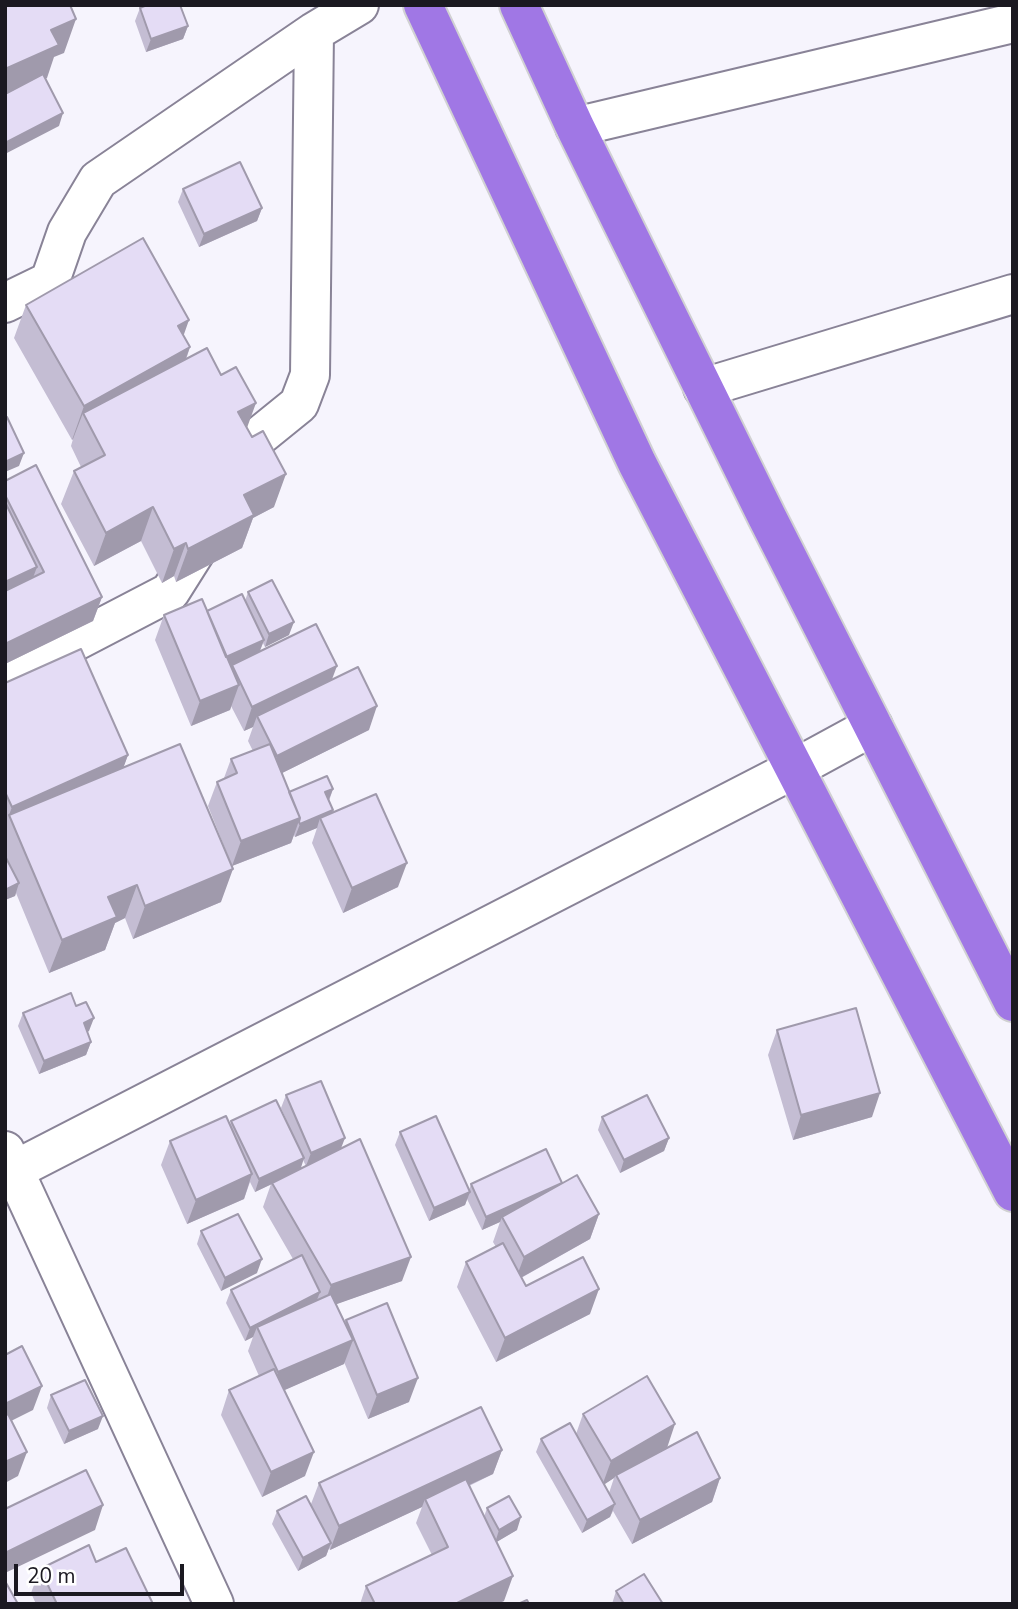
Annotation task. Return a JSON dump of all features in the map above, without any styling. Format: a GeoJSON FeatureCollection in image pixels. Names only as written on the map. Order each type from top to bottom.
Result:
{"type":"FeatureCollection","features":[{"type":"Feature","properties":{"kind":"highway"},"geometry":{"type":"LineString","coordinates":[[423,5],[637,463],[1013,1192]]}},
{"type":"Feature","properties":{"kind":"highway"},"geometry":{"type":"LineString","coordinates":[[519,5],[703,388],[1013,1002]]}},
{"type":"Feature","properties":{"kind":"street"},"geometry":{"type":"LineString","coordinates":[[5,303],[50,281],[67,232],[98,180],[314,32],[359,5]]}},
{"type":"Feature","properties":{"kind":"street"},"geometry":{"type":"LineString","coordinates":[[576,127],[1013,23]]}},
{"type":"Feature","properties":{"kind":"street"},"geometry":{"type":"LineString","coordinates":[[5,678],[170,592],[214,523],[236,455],[299,404],[310,375],[314,32]]}},
{"type":"Feature","properties":{"kind":"street"},"geometry":{"type":"LineString","coordinates":[[703,388],[1013,294]]}},
{"type":"Feature","properties":{"kind":"street"},"geometry":{"type":"LineString","coordinates":[[214,1604],[8,1165],[794,769],[873,726]]}},
{"type":"Feature","properties":{"kind":"building"},"geometry":{"type":"Polygon","coordinates":[[[5,5],[70,5],[76,19],[51,30],[59,45],[5,69],[5,5]]]}},
{"type":"Feature","properties":{"kind":"building"},"geometry":{"type":"Polygon","coordinates":[[[147,5],[180,5],[188,26],[151,39],[140,8],[147,5]]]}},
{"type":"Feature","properties":{"kind":"building"},"geometry":{"type":"Polygon","coordinates":[[[43,74],[63,113],[5,143],[5,94],[43,74]]]}},
{"type":"Feature","properties":{"kind":"building"},"geometry":{"type":"Polygon","coordinates":[[[240,162],[262,208],[204,234],[183,189],[240,162]]]}},
{"type":"Feature","properties":{"kind":"building"},"geometry":{"type":"Polygon","coordinates":[[[143,238],[189,320],[178,326],[190,347],[84,406],[26,305],[143,238]]]}},
{"type":"Feature","properties":{"kind":"building"},"geometry":{"type":"Polygon","coordinates":[[[207,348],[221,375],[236,367],[256,403],[238,412],[252,437],[263,431],[286,474],[244,495],[254,515],[188,549],[186,543],[174,549],[153,507],[106,533],[74,471],[105,455],[83,413],[207,348]]]}},
{"type":"Feature","properties":{"kind":"building"},"geometry":{"type":"Polygon","coordinates":[[[7,417],[24,453],[5,462],[5,418],[7,417]]]}},
{"type":"Feature","properties":{"kind":"building"},"geometry":{"type":"Polygon","coordinates":[[[36,465],[102,597],[5,644],[5,591],[44,572],[5,495],[5,481],[36,465]]]}},
{"type":"Feature","properties":{"kind":"building"},"geometry":{"type":"Polygon","coordinates":[[[5,502],[37,567],[5,582],[5,502]]]}},
{"type":"Feature","properties":{"kind":"building"},"geometry":{"type":"Polygon","coordinates":[[[272,580],[294,622],[269,634],[248,592],[272,580]]]}},
{"type":"Feature","properties":{"kind":"building"},"geometry":{"type":"Polygon","coordinates":[[[242,594],[264,640],[226,657],[207,611],[242,594]]]}},
{"type":"Feature","properties":{"kind":"building"},"geometry":{"type":"Polygon","coordinates":[[[202,599],[239,685],[200,701],[164,615],[202,599]]]}},
{"type":"Feature","properties":{"kind":"building"},"geometry":{"type":"Polygon","coordinates":[[[316,624],[337,666],[252,707],[232,665],[316,624]]]}},
{"type":"Feature","properties":{"kind":"building"},"geometry":{"type":"Polygon","coordinates":[[[81,649],[128,755],[12,807],[5,792],[5,683],[81,649]]]}},
{"type":"Feature","properties":{"kind":"building"},"geometry":{"type":"Polygon","coordinates":[[[358,667],[377,706],[277,756],[257,716],[358,667]]]}},
{"type":"Feature","properties":{"kind":"building"},"geometry":{"type":"Polygon","coordinates":[[[180,744],[233,869],[145,906],[137,885],[108,897],[117,917],[62,940],[9,815],[180,744]]]}},
{"type":"Feature","properties":{"kind":"building"},"geometry":{"type":"Polygon","coordinates":[[[270,744],[300,818],[241,841],[217,782],[237,773],[231,759],[270,744]]]}},
{"type":"Feature","properties":{"kind":"building"},"geometry":{"type":"Polygon","coordinates":[[[327,776],[333,789],[325,792],[333,810],[300,824],[289,792],[327,776]]]}},
{"type":"Feature","properties":{"kind":"building"},"geometry":{"type":"Polygon","coordinates":[[[376,794],[407,863],[352,888],[320,818],[376,794]]]}},
{"type":"Feature","properties":{"kind":"building"},"geometry":{"type":"Polygon","coordinates":[[[5,856],[19,883],[5,890],[5,856]]]}},
{"type":"Feature","properties":{"kind":"building"},"geometry":{"type":"Polygon","coordinates":[[[71,993],[76,1006],[86,1002],[94,1018],[84,1023],[91,1042],[44,1061],[23,1013],[71,993]]]}},
{"type":"Feature","properties":{"kind":"building"},"geometry":{"type":"Polygon","coordinates":[[[856,1008],[880,1093],[801,1115],[777,1030],[856,1008]]]}},
{"type":"Feature","properties":{"kind":"building"},"geometry":{"type":"Polygon","coordinates":[[[321,1081],[345,1138],[311,1153],[286,1095],[321,1081]]]}},
{"type":"Feature","properties":{"kind":"building"},"geometry":{"type":"Polygon","coordinates":[[[647,1095],[669,1138],[624,1160],[602,1117],[647,1095]]]}},
{"type":"Feature","properties":{"kind":"building"},"geometry":{"type":"Polygon","coordinates":[[[276,1100],[304,1158],[259,1179],[231,1121],[276,1100]]]}},
{"type":"Feature","properties":{"kind":"building"},"geometry":{"type":"Polygon","coordinates":[[[226,1116],[252,1174],[196,1200],[170,1141],[226,1116]]]}},
{"type":"Feature","properties":{"kind":"building"},"geometry":{"type":"Polygon","coordinates":[[[436,1116],[470,1192],[434,1208],[400,1132],[436,1116]]]}},
{"type":"Feature","properties":{"kind":"building"},"geometry":{"type":"Polygon","coordinates":[[[360,1139],[411,1257],[331,1285],[272,1183],[360,1139]]]}},
{"type":"Feature","properties":{"kind":"building"},"geometry":{"type":"Polygon","coordinates":[[[546,1149],[562,1183],[486,1217],[471,1184],[546,1149]]]}},
{"type":"Feature","properties":{"kind":"building"},"geometry":{"type":"Polygon","coordinates":[[[577,1175],[599,1214],[524,1257],[502,1217],[577,1175]]]}},
{"type":"Feature","properties":{"kind":"building"},"geometry":{"type":"Polygon","coordinates":[[[238,1214],[262,1259],[225,1278],[201,1231],[238,1214]]]}},
{"type":"Feature","properties":{"kind":"building"},"geometry":{"type":"Polygon","coordinates":[[[503,1243],[526,1286],[583,1257],[599,1289],[505,1338],[466,1262],[503,1243]]]}},
{"type":"Feature","properties":{"kind":"building"},"geometry":{"type":"Polygon","coordinates":[[[302,1255],[320,1292],[250,1328],[231,1290],[302,1255]]]}},
{"type":"Feature","properties":{"kind":"building"},"geometry":{"type":"Polygon","coordinates":[[[331,1294],[353,1340],[278,1372],[257,1327],[331,1294]]]}},
{"type":"Feature","properties":{"kind":"building"},"geometry":{"type":"Polygon","coordinates":[[[387,1303],[418,1378],[377,1395],[346,1320],[387,1303]]]}},
{"type":"Feature","properties":{"kind":"building"},"geometry":{"type":"Polygon","coordinates":[[[22,1346],[42,1386],[5,1404],[5,1355],[22,1346]]]}},
{"type":"Feature","properties":{"kind":"building"},"geometry":{"type":"Polygon","coordinates":[[[274,1369],[314,1452],[271,1472],[229,1390],[274,1369]]]}},
{"type":"Feature","properties":{"kind":"building"},"geometry":{"type":"Polygon","coordinates":[[[647,1376],[675,1424],[611,1461],[583,1414],[647,1376]]]}},
{"type":"Feature","properties":{"kind":"building"},"geometry":{"type":"Polygon","coordinates":[[[85,1380],[103,1416],[69,1431],[51,1395],[85,1380]]]}},
{"type":"Feature","properties":{"kind":"building"},"geometry":{"type":"Polygon","coordinates":[[[481,1407],[502,1450],[339,1526],[319,1483],[481,1407]]]}},
{"type":"Feature","properties":{"kind":"building"},"geometry":{"type":"Polygon","coordinates":[[[8,1414],[27,1452],[5,1462],[5,1416],[8,1414]]]}},
{"type":"Feature","properties":{"kind":"building"},"geometry":{"type":"Polygon","coordinates":[[[570,1423],[615,1504],[587,1520],[541,1439],[570,1423]]]}},
{"type":"Feature","properties":{"kind":"building"},"geometry":{"type":"Polygon","coordinates":[[[697,1432],[720,1478],[640,1520],[616,1475],[697,1432]]]}},
{"type":"Feature","properties":{"kind":"building"},"geometry":{"type":"Polygon","coordinates":[[[86,1470],[103,1505],[5,1553],[5,1509],[86,1470]]]}},
{"type":"Feature","properties":{"kind":"building"},"geometry":{"type":"Polygon","coordinates":[[[466,1479],[513,1576],[455,1604],[375,1604],[366,1586],[448,1547],[425,1499],[466,1479]]]}},
{"type":"Feature","properties":{"kind":"building"},"geometry":{"type":"Polygon","coordinates":[[[306,1496],[331,1543],[303,1558],[277,1511],[306,1496]]]}},
{"type":"Feature","properties":{"kind":"building"},"geometry":{"type":"Polygon","coordinates":[[[509,1496],[521,1517],[499,1530],[487,1508],[509,1496]]]}},
{"type":"Feature","properties":{"kind":"building"},"geometry":{"type":"Polygon","coordinates":[[[89,1545],[96,1562],[126,1548],[153,1604],[57,1604],[40,1569],[89,1545]]]}},
{"type":"Feature","properties":{"kind":"building"},"geometry":{"type":"Polygon","coordinates":[[[644,1574],[663,1604],[624,1604],[616,1591],[644,1574]]]}},
{"type":"Feature","properties":{"kind":"building"},"geometry":{"type":"Polygon","coordinates":[[[5,1581],[18,1604],[5,1604],[5,1581]]]}}]}
